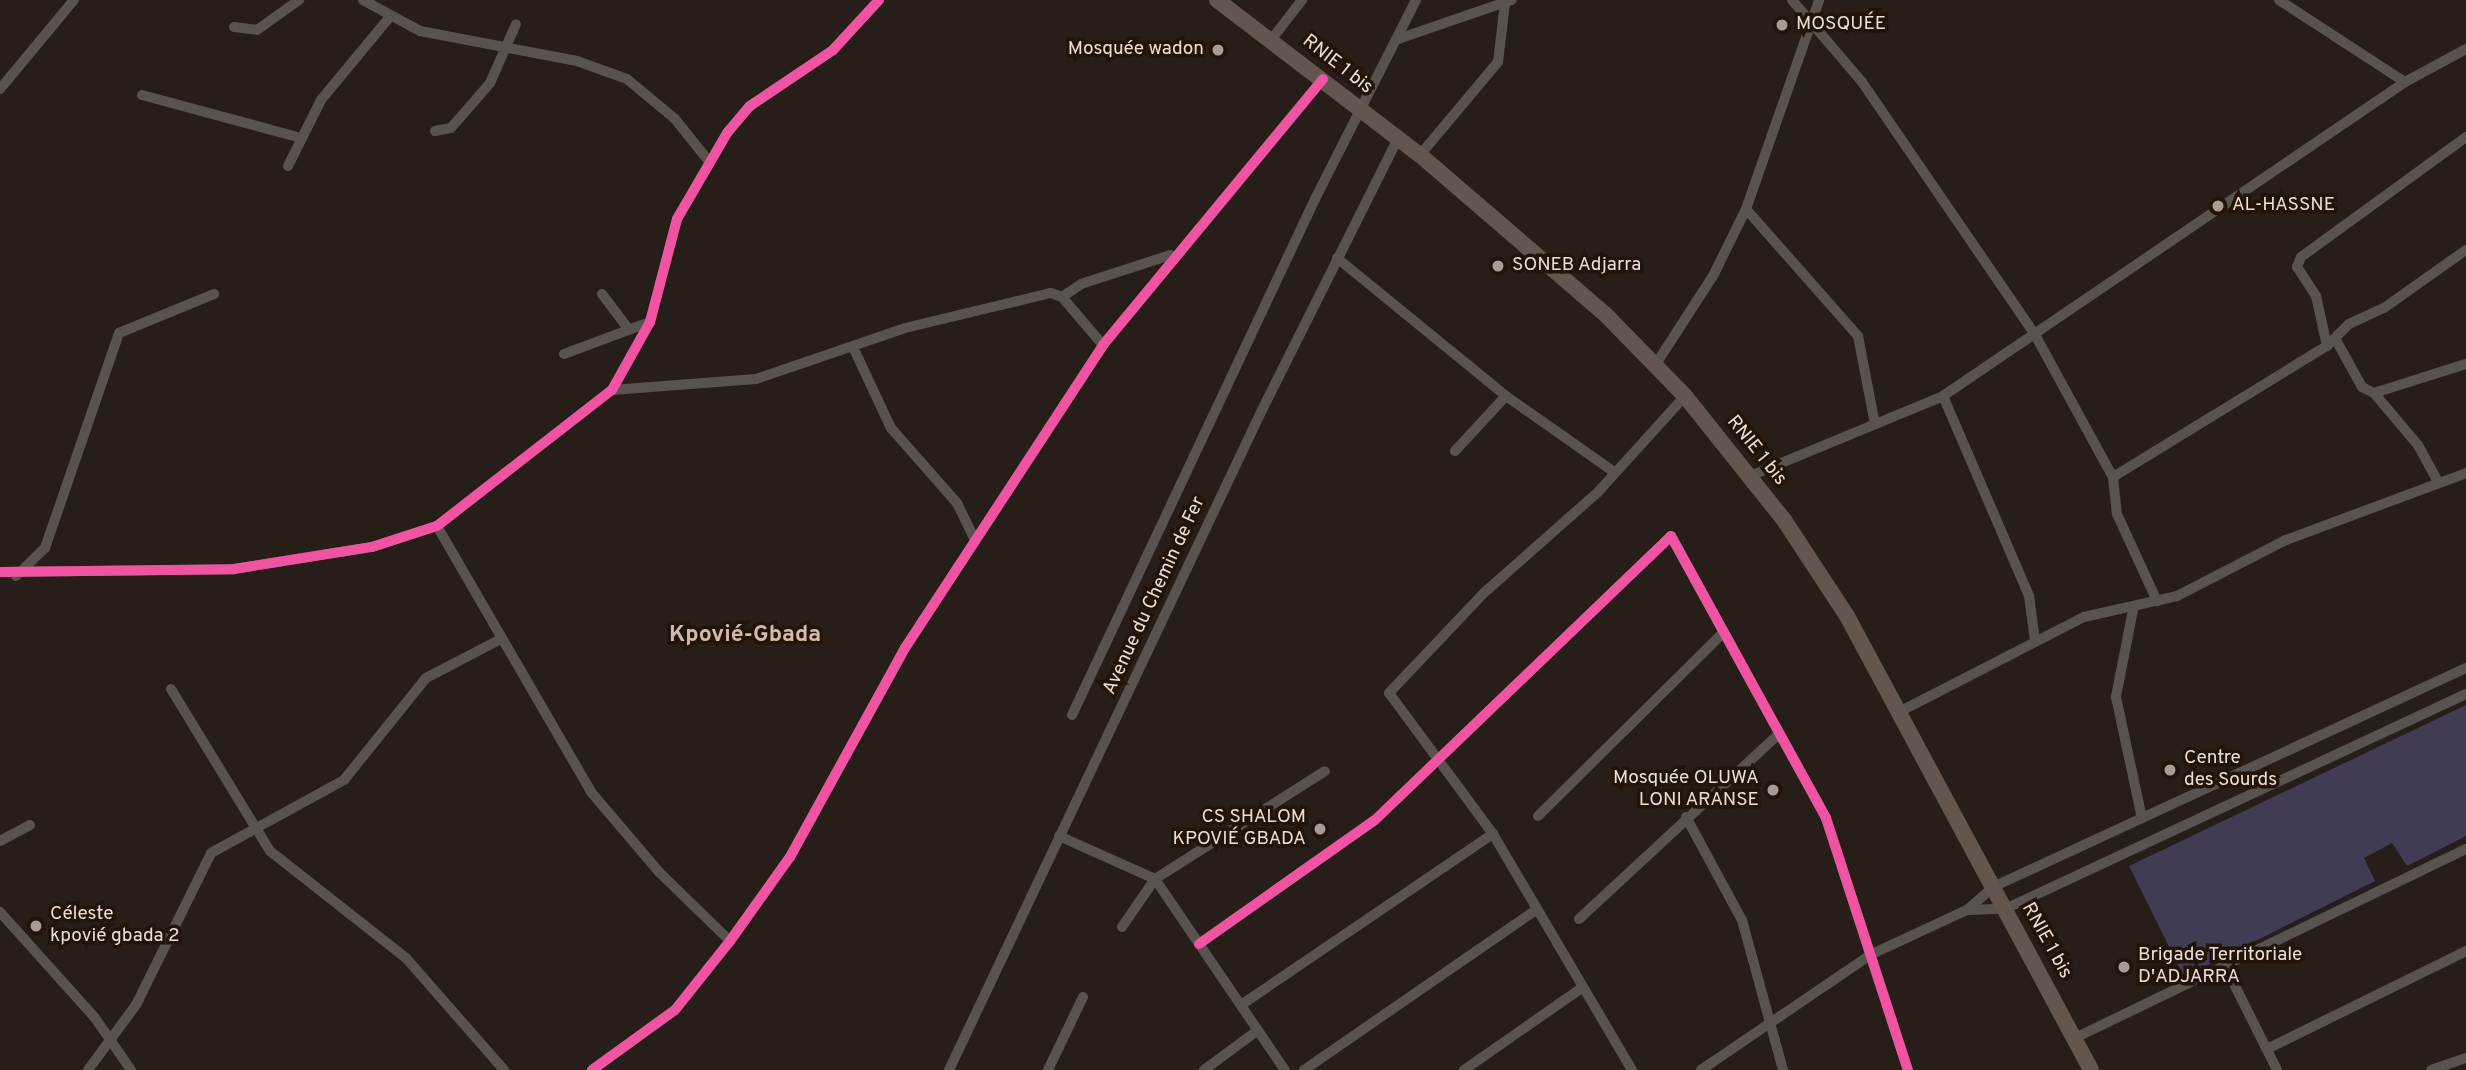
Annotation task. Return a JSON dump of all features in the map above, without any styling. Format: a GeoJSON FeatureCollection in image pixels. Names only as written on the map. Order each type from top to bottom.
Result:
{"type":"FeatureCollection","features":[{"type":"Feature","properties":{"kind":"main road","name":"RNIE 1 bis"},"geometry":{"type":"LineString","coordinates":[[1217,0],[1420,155],[1656,364],[1685,396],[1749,475],[1824,581],[1899,712],[2091,1070]]}},
{"type":"Feature","properties":{"kind":"street"},"geometry":{"type":"LineString","coordinates":[[0,89],[74,0]]}},
{"type":"Feature","properties":{"kind":"street"},"geometry":{"type":"LineString","coordinates":[[234,27],[257,30],[299,0]]}},
{"type":"Feature","properties":{"kind":"street"},"geometry":{"type":"LineString","coordinates":[[363,0],[388,19],[505,46],[626,79],[675,119],[708,160]]}},
{"type":"Feature","properties":{"kind":"street"},"geometry":{"type":"LineString","coordinates":[[0,572],[16,576],[234,569],[372,547],[437,526],[612,390],[650,322],[677,219],[708,160],[750,106],[833,50],[879,0]]}},
{"type":"Feature","properties":{"kind":"street"},"geometry":{"type":"LineString","coordinates":[[1270,40],[1302,0]]}},
{"type":"Feature","properties":{"kind":"street","name":"Avenue du Chemin de Fer"},"geometry":{"type":"LineString","coordinates":[[1072,715],[1315,199],[1363,111],[1416,0]]}},
{"type":"Feature","properties":{"kind":"street"},"geometry":{"type":"LineString","coordinates":[[1792,0],[1862,82],[2034,333],[2113,477],[2117,514],[2157,601]]}},
{"type":"Feature","properties":{"kind":"street"},"geometry":{"type":"LineString","coordinates":[[1656,364],[1713,276],[1746,209],[1813,26],[1819,0]]}},
{"type":"Feature","properties":{"kind":"street"},"geometry":{"type":"LineString","coordinates":[[2279,0],[2405,82]]}},
{"type":"Feature","properties":{"kind":"street"},"geometry":{"type":"LineString","coordinates":[[1398,39],[1508,2],[1498,62],[1420,155]]}},
{"type":"Feature","properties":{"kind":"street"},"geometry":{"type":"LineString","coordinates":[[288,166],[321,100],[388,19]]}},
{"type":"Feature","properties":{"kind":"street"},"geometry":{"type":"LineString","coordinates":[[435,131],[451,128],[490,83],[516,24]]}},
{"type":"Feature","properties":{"kind":"street"},"geometry":{"type":"LineString","coordinates":[[1749,475],[1942,396],[2405,82],[2466,49]]}},
{"type":"Feature","properties":{"kind":"street"},"geometry":{"type":"LineString","coordinates":[[592,1070],[675,1010],[730,941],[790,858],[898,660],[974,538],[1103,345],[1171,255],[1323,79]]}},
{"type":"Feature","properties":{"kind":"street"},"geometry":{"type":"LineString","coordinates":[[142,95],[301,138]]}},
{"type":"Feature","properties":{"kind":"street"},"geometry":{"type":"LineString","coordinates":[[2438,482],[2418,445],[2374,393],[2362,387],[2331,343],[2316,296],[2297,267],[2301,257],[2466,136]]}},
{"type":"Feature","properties":{"kind":"street","name":"Avenue du Chemin de Fer"},"geometry":{"type":"LineString","coordinates":[[949,1070],[1337,258],[1398,139]]}},
{"type":"Feature","properties":{"kind":"street"},"geometry":{"type":"LineString","coordinates":[[1746,209],[1858,336],[1875,424]]}},
{"type":"Feature","properties":{"kind":"street"},"geometry":{"type":"LineString","coordinates":[[2113,477],[2331,343],[2349,324],[2384,308],[2466,250]]}},
{"type":"Feature","properties":{"kind":"street"},"geometry":{"type":"LineString","coordinates":[[1062,297],[1081,284],[1171,255]]}},
{"type":"Feature","properties":{"kind":"street"},"geometry":{"type":"LineString","coordinates":[[1337,258],[1506,397],[1614,472]]}},
{"type":"Feature","properties":{"kind":"street"},"geometry":{"type":"LineString","coordinates":[[612,390],[755,379],[954,314],[1051,293],[1062,297],[1103,345]]}},
{"type":"Feature","properties":{"kind":"street"},"geometry":{"type":"LineString","coordinates":[[16,576],[45,548],[118,333],[214,294]]}},
{"type":"Feature","properties":{"kind":"street"},"geometry":{"type":"LineString","coordinates":[[602,294],[627,327]]}},
{"type":"Feature","properties":{"kind":"street"},"geometry":{"type":"LineString","coordinates":[[564,354],[627,327],[650,322]]}},
{"type":"Feature","properties":{"kind":"street"},"geometry":{"type":"LineString","coordinates":[[853,347],[891,428],[957,503],[974,538]]}},
{"type":"Feature","properties":{"kind":"street"},"geometry":{"type":"LineString","coordinates":[[2374,393],[2466,364]]}},
{"type":"Feature","properties":{"kind":"street"},"geometry":{"type":"LineString","coordinates":[[1632,1070],[1493,834],[1389,693],[1424,651],[1614,472],[1685,396]]}},
{"type":"Feature","properties":{"kind":"street"},"geometry":{"type":"LineString","coordinates":[[1942,396],[2029,596],[2035,641]]}},
{"type":"Feature","properties":{"kind":"street"},"geometry":{"type":"LineString","coordinates":[[1455,451],[1506,397]]}},
{"type":"Feature","properties":{"kind":"street"},"geometry":{"type":"LineString","coordinates":[[1899,712],[2084,617],[2133,610],[2197,588],[2286,540],[2466,473]]}},
{"type":"Feature","properties":{"kind":"street"},"geometry":{"type":"LineString","coordinates":[[437,526],[499,640],[591,792],[659,872],[730,941]]}},
{"type":"Feature","properties":{"kind":"street"},"geometry":{"type":"LineString","coordinates":[[1199,944],[1375,820],[1440,762],[1671,536],[1826,818],[1908,1070]]}},
{"type":"Feature","properties":{"kind":"street"},"geometry":{"type":"LineString","coordinates":[[2133,610],[2116,698],[2142,818]]}},
{"type":"Feature","properties":{"kind":"street"},"geometry":{"type":"LineString","coordinates":[[1538,816],[1723,633]]}},
{"type":"Feature","properties":{"kind":"street"},"geometry":{"type":"LineString","coordinates":[[88,1070],[109,1044],[183,916],[201,867],[252,827],[344,780],[371,755],[426,678],[499,640]]}},
{"type":"Feature","properties":{"kind":"street"},"geometry":{"type":"LineString","coordinates":[[1701,1070],[1872,954],[1967,909],[1993,887],[2463,669],[2466,684]]}},
{"type":"Feature","properties":{"kind":"street"},"geometry":{"type":"LineString","coordinates":[[171,689],[252,827],[288,869],[406,958],[504,1070]]}},
{"type":"Feature","properties":{"kind":"street"},"geometry":{"type":"LineString","coordinates":[[1967,909],[2005,909],[2466,694]]}},
{"type":"Feature","properties":{"kind":"street"},"geometry":{"type":"LineString","coordinates":[[1579,919],[1686,817],[1779,734]]}},
{"type":"Feature","properties":{"kind":"street"},"geometry":{"type":"LineString","coordinates":[[1122,927],[1155,879],[1325,771]]}},
{"type":"Feature","properties":{"kind":"street"},"geometry":{"type":"LineString","coordinates":[[1686,817],[1741,920],[1783,1070]]}},
{"type":"Feature","properties":{"kind":"street"},"geometry":{"type":"LineString","coordinates":[[0,841],[30,825]]}},
{"type":"Feature","properties":{"kind":"street"},"geometry":{"type":"LineString","coordinates":[[1241,1005],[1493,834]]}},
{"type":"Feature","properties":{"kind":"street"},"geometry":{"type":"LineString","coordinates":[[1059,836],[1155,879],[1285,1070]]}},
{"type":"Feature","properties":{"kind":"street"},"geometry":{"type":"LineString","coordinates":[[2075,1038],[2226,968],[2466,849]]}},
{"type":"Feature","properties":{"kind":"street"},"geometry":{"type":"LineString","coordinates":[[1304,1070],[1537,909]]}},
{"type":"Feature","properties":{"kind":"street"},"geometry":{"type":"LineString","coordinates":[[0,912],[95,1018],[109,1044],[131,1070]]}},
{"type":"Feature","properties":{"kind":"street"},"geometry":{"type":"LineString","coordinates":[[2267,1049],[2466,951]]}},
{"type":"Feature","properties":{"kind":"street"},"geometry":{"type":"LineString","coordinates":[[2226,968],[2277,1070]]}},
{"type":"Feature","properties":{"kind":"street"},"geometry":{"type":"LineString","coordinates":[[1464,1070],[1583,987]]}},
{"type":"Feature","properties":{"kind":"street"},"geometry":{"type":"LineString","coordinates":[[1048,1070],[1083,997]]}},
{"type":"Feature","properties":{"kind":"street"},"geometry":{"type":"LineString","coordinates":[[1204,1070],[1258,1030]]}},
{"type":"Feature","properties":{"kind":"street"},"geometry":{"type":"LineString","coordinates":[[2431,1070],[2466,1058]]}},
{"type":"Feature","properties":{"kind":"shaded area"},"geometry":{"type":"Polygon","coordinates":[[[2466,705],[2466,836],[2407,866],[2392,843],[2364,858],[2375,881],[2184,977],[2129,866],[2466,705]]]}},
{"type":"Feature","properties":{"kind":"cycle path"},"geometry":{"type":"LineString","coordinates":[[0,572],[234,569],[372,547],[437,526],[612,390],[650,322],[677,219],[727,133],[750,106],[833,50],[879,0]]}},
{"type":"Feature","properties":{"kind":"cycle path"},"geometry":{"type":"LineString","coordinates":[[592,1070],[675,1010],[730,941],[790,857],[905,648],[1103,345],[1323,79]]}},
{"type":"Feature","properties":{"kind":"cycle path"},"geometry":{"type":"LineString","coordinates":[[1199,944],[1375,820],[1671,536],[1826,818],[1908,1070]]}},
{"type":"Feature","properties":{"kind":"place","name":"MOSQUÉE"},"geometry":{"type":"Point","coordinates":[1782,25]}},
{"type":"Feature","properties":{"kind":"place","name":"Mosquée wadon"},"geometry":{"type":"Point","coordinates":[1218,50]}},
{"type":"Feature","properties":{"kind":"place","name":"AL-HASSNE"},"geometry":{"type":"Point","coordinates":[2218,206]}},
{"type":"Feature","properties":{"kind":"place","name":"SONEB Adjarra"},"geometry":{"type":"Point","coordinates":[1498,266]}},
{"type":"Feature","properties":{"kind":"place","name":"Centre des Sourds"},"geometry":{"type":"Point","coordinates":[2170,770]}},
{"type":"Feature","properties":{"kind":"place","name":"Mosquée OLUWA LONI ARANSE"},"geometry":{"type":"Point","coordinates":[1773,790]}},
{"type":"Feature","properties":{"kind":"place","name":"CS SHALOM KPOVIÉ GBADA"},"geometry":{"type":"Point","coordinates":[1320,829]}},
{"type":"Feature","properties":{"kind":"place","name":"Céleste kpovié gbada 2"},"geometry":{"type":"Point","coordinates":[36,926]}},
{"type":"Feature","properties":{"kind":"place","name":"Brigade Territoriale D'ADJARRA"},"geometry":{"type":"Point","coordinates":[2124,967]}},
{"type":"Feature","properties":{"kind":"district","name":"Kpovié-Gbada"},"geometry":{"type":"Point","coordinates":[745,636]}}]}
